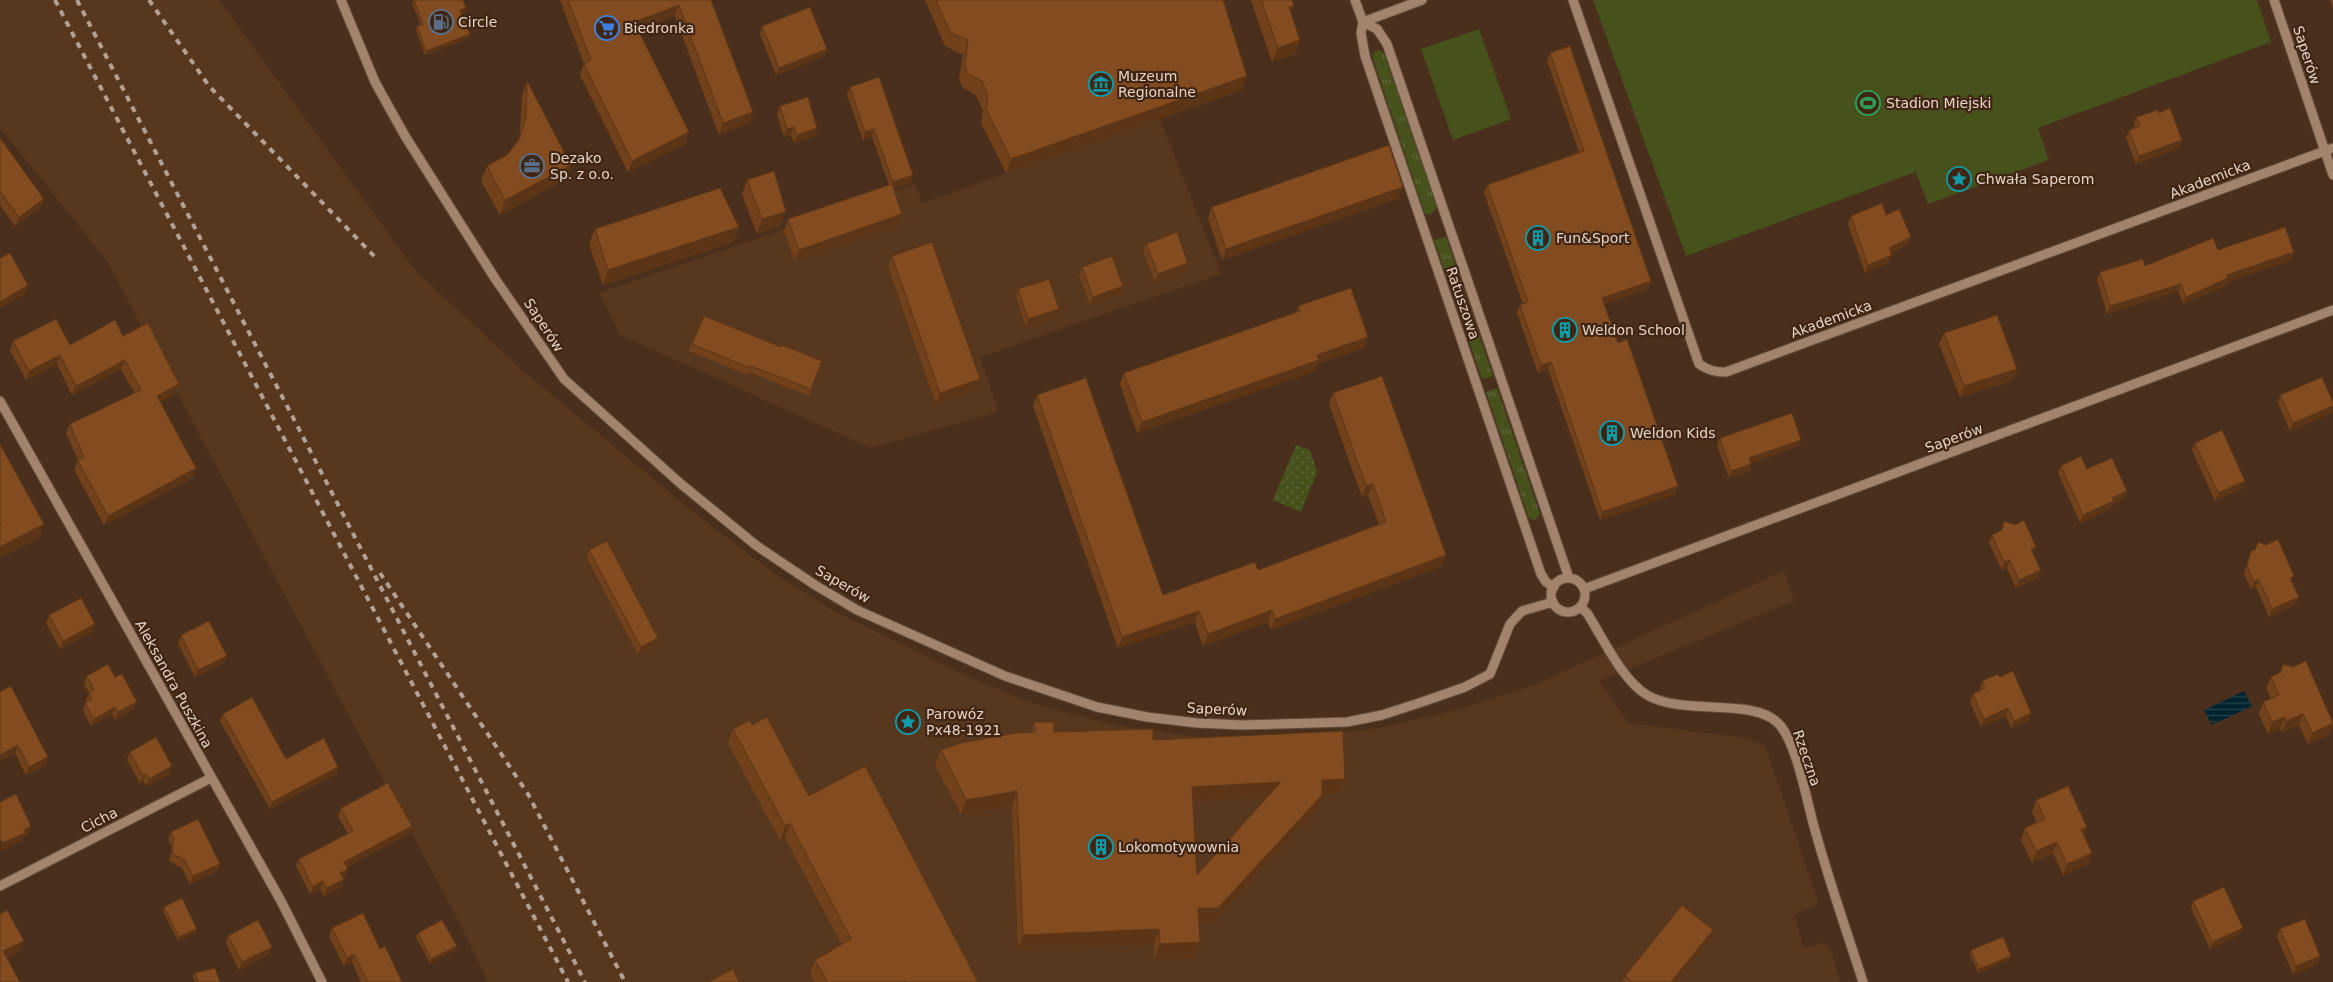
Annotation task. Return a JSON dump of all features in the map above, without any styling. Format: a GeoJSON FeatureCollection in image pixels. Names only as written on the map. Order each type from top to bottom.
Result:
{"type":"FeatureCollection","features":[{"type":"Feature","properties":{"kind":"street","name":"Saperów"},"geometry":{"type":"LineString","coordinates":[[341,0],[375,82],[405,136],[496,280],[564,379],[681,484],[757,546],[815,585],[857,610],[1005,676],[1098,707],[1147,717],[1197,723],[1291,725],[1347,722],[1382,715],[1465,687],[1490,674],[1510,624],[1522,611],[1552,602]]}},
{"type":"Feature","properties":{"kind":"street","name":"Ratuszowa"},"geometry":{"type":"LineString","coordinates":[[1354,0],[1363,22],[1362,33],[1365,56],[1424,231],[1541,574],[1546,582],[1554,587]]}},
{"type":"Feature","properties":{"kind":"street"},"geometry":{"type":"LineString","coordinates":[[1363,22],[1422,0]]}},
{"type":"Feature","properties":{"kind":"street","name":"Akademicka"},"geometry":{"type":"LineString","coordinates":[[1573,0],[1699,364],[1707,370],[1716,372],[1726,372],[2329,150]]}},
{"type":"Feature","properties":{"kind":"street","name":"Saperów"},"geometry":{"type":"LineString","coordinates":[[2274,0],[2329,150],[2333,175]]}},
{"type":"Feature","properties":{"kind":"street","name":"Ratuszowa"},"geometry":{"type":"LineString","coordinates":[[1363,22],[1377,29],[1386,44],[1569,578]]}},
{"type":"Feature","properties":{"kind":"street","name":"Saperów"},"geometry":{"type":"LineString","coordinates":[[1584,589],[2333,310]]}},
{"type":"Feature","properties":{"kind":"street","name":"Aleksandra Puszkina"},"geometry":{"type":"LineString","coordinates":[[0,401],[281,901],[322,982]]}},
{"type":"Feature","properties":{"kind":"street"},"geometry":{"type":"LineString","coordinates":[[1569,578],[1578,582],[1584,589],[1585,598],[1576,610],[1565,612],[1555,607],[1552,602],[1554,587],[1558,582],[1569,578]]}},
{"type":"Feature","properties":{"kind":"street","name":"Rzeczna"},"geometry":{"type":"LineString","coordinates":[[1580,607],[1587,613],[1634,685],[1648,696],[1669,703],[1753,711],[1769,716],[1784,731],[1793,752],[1815,831],[1863,982]]}},
{"type":"Feature","properties":{"kind":"street","name":"Cicha"},"geometry":{"type":"LineString","coordinates":[[0,886],[211,778]]}},
{"type":"Feature","properties":{"kind":"shaded area"},"geometry":{"type":"Polygon","coordinates":[[[219,0],[415,270],[523,371],[692,511],[775,574],[836,612],[969,677],[1034,704],[1111,724],[1197,737],[1293,738],[1379,728],[1449,712],[1532,686],[1784,571],[1794,601],[1600,681],[1628,723],[1747,738],[1765,746],[1818,901],[1815,906],[1794,915],[1804,947],[1824,943],[1830,947],[1840,982],[488,982],[461,926],[107,261],[0,128],[0,1],[219,0]]]}},
{"type":"Feature","properties":{"kind":"shaded area"},"geometry":{"type":"Polygon","coordinates":[[[1160,119],[1221,274],[980,357],[998,412],[871,448],[620,335],[599,293],[915,184],[922,203],[1160,119]]]}},
{"type":"Feature","properties":{"kind":"green space","name":"Stadion Miejski"},"geometry":{"type":"Polygon","coordinates":[[[1593,0],[2257,0],[2271,42],[2038,128],[2049,160],[1928,204],[1916,172],[1686,256],[1593,0]]]}},
{"type":"Feature","properties":{"kind":"green space"},"geometry":{"type":"Polygon","coordinates":[[[1479,29],[1511,119],[1453,140],[1421,49],[1479,29]]]}},
{"type":"Feature","properties":{"kind":"green space"},"geometry":{"type":"Polygon","coordinates":[[[1379,50],[1384,53],[1437,207],[1430,215],[1425,214],[1372,56],[1374,52],[1379,50]]]}},
{"type":"Feature","properties":{"kind":"green space"},"geometry":{"type":"Polygon","coordinates":[[[1446,237],[1493,376],[1482,379],[1434,240],[1446,237]]]}},
{"type":"Feature","properties":{"kind":"green space"},"geometry":{"type":"Polygon","coordinates":[[[1497,388],[1540,514],[1535,520],[1529,518],[1486,392],[1497,388]]]}},
{"type":"Feature","properties":{"kind":"green space"},"geometry":{"type":"Polygon","coordinates":[[[1296,445],[1310,450],[1317,472],[1301,512],[1273,500],[1296,445]]]}},
{"type":"Feature","properties":{"kind":"water"},"geometry":{"type":"Polygon","coordinates":[[[2244,691],[2252,706],[2212,725],[2204,710],[2244,691]]]}},
{"type":"Feature","properties":{"kind":"building","name":"Circle"},"geometry":{"type":"Polygon","coordinates":[[[414,0],[463,0],[466,8],[460,10],[470,34],[426,51],[417,26],[423,24],[414,0]]]}},
{"type":"Feature","properties":{"kind":"building"},"geometry":{"type":"Polygon","coordinates":[[[568,0],[711,0],[753,112],[723,123],[679,5],[634,22],[689,132],[632,161],[584,64],[591,60],[568,0]]]}},
{"type":"Feature","properties":{"kind":"building","name":"Muzeum Regionalne"},"geometry":{"type":"Polygon","coordinates":[[[936,0],[1223,0],[1247,76],[1011,159],[986,109],[988,96],[982,81],[968,74],[965,65],[968,40],[950,32],[936,0]]]}},
{"type":"Feature","properties":{"kind":"building"},"geometry":{"type":"Polygon","coordinates":[[[1261,0],[1292,0],[1294,6],[1289,7],[1300,40],[1278,48],[1261,0]]]}},
{"type":"Feature","properties":{"kind":"building"},"geometry":{"type":"Polygon","coordinates":[[[810,7],[827,49],[779,68],[762,26],[810,7]]]}},
{"type":"Feature","properties":{"kind":"building"},"geometry":{"type":"Polygon","coordinates":[[[1570,46],[1651,281],[1602,298],[1618,343],[1627,339],[1678,486],[1602,512],[1551,362],[1541,365],[1520,305],[1528,302],[1487,185],[1584,151],[1550,53],[1570,46]]]}},
{"type":"Feature","properties":{"kind":"building"},"geometry":{"type":"Polygon","coordinates":[[[879,77],[913,175],[893,182],[874,129],[865,132],[850,87],[879,77]]]}},
{"type":"Feature","properties":{"kind":"building","name":"Dezako Sp. z o.o."},"geometry":{"type":"Polygon","coordinates":[[[527,81],[571,165],[505,200],[487,166],[507,155],[519,140],[526,118],[527,81]]]}},
{"type":"Feature","properties":{"kind":"building"},"geometry":{"type":"Polygon","coordinates":[[[808,97],[817,128],[797,135],[794,127],[787,129],[780,106],[808,97]]]}},
{"type":"Feature","properties":{"kind":"building"},"geometry":{"type":"Polygon","coordinates":[[[2170,108],[2182,140],[2139,156],[2129,130],[2140,126],[2136,117],[2158,110],[2159,113],[2170,108]]]}},
{"type":"Feature","properties":{"kind":"building"},"geometry":{"type":"Polygon","coordinates":[[[0,138],[44,199],[19,217],[0,191],[0,138]]]}},
{"type":"Feature","properties":{"kind":"building"},"geometry":{"type":"Polygon","coordinates":[[[1389,145],[1403,187],[1226,249],[1212,207],[1389,145]]]}},
{"type":"Feature","properties":{"kind":"building"},"geometry":{"type":"Polygon","coordinates":[[[774,171],[786,212],[762,219],[747,180],[774,171]]]}},
{"type":"Feature","properties":{"kind":"building"},"geometry":{"type":"Polygon","coordinates":[[[892,184],[902,214],[799,250],[788,219],[892,184]]]}},
{"type":"Feature","properties":{"kind":"building"},"geometry":{"type":"Polygon","coordinates":[[[720,188],[739,227],[608,270],[595,229],[720,188]]]}},
{"type":"Feature","properties":{"kind":"building"},"geometry":{"type":"Polygon","coordinates":[[[1882,203],[1886,215],[1899,209],[1911,237],[1889,248],[1892,255],[1868,265],[1851,216],[1882,203]]]}},
{"type":"Feature","properties":{"kind":"building"},"geometry":{"type":"Polygon","coordinates":[[[2285,227],[2294,252],[2227,275],[2228,278],[2186,297],[2181,284],[2110,306],[2100,272],[2143,259],[2145,266],[2213,238],[2218,250],[2285,227]]]}},
{"type":"Feature","properties":{"kind":"building"},"geometry":{"type":"Polygon","coordinates":[[[1177,232],[1188,263],[1158,274],[1146,244],[1177,232]]]}},
{"type":"Feature","properties":{"kind":"building"},"geometry":{"type":"Polygon","coordinates":[[[932,242],[980,379],[940,393],[892,256],[932,242]]]}},
{"type":"Feature","properties":{"kind":"building"},"geometry":{"type":"Polygon","coordinates":[[[10,253],[28,285],[0,302],[0,258],[10,253]]]}},
{"type":"Feature","properties":{"kind":"building"},"geometry":{"type":"Polygon","coordinates":[[[1112,256],[1123,286],[1093,297],[1082,267],[1112,256]]]}},
{"type":"Feature","properties":{"kind":"building"},"geometry":{"type":"Polygon","coordinates":[[[1049,279],[1059,309],[1028,319],[1018,289],[1049,279]]]}},
{"type":"Feature","properties":{"kind":"building"},"geometry":{"type":"Polygon","coordinates":[[[1351,288],[1368,337],[1317,355],[1319,360],[1142,422],[1124,373],[1300,311],[1298,306],[1351,288]]]}},
{"type":"Feature","properties":{"kind":"building"},"geometry":{"type":"Polygon","coordinates":[[[1997,315],[2017,369],[1964,386],[1944,333],[1997,315]]]}},
{"type":"Feature","properties":{"kind":"building"},"geometry":{"type":"Polygon","coordinates":[[[704,316],[781,347],[782,345],[822,361],[811,389],[751,366],[750,368],[692,344],[704,316]]]}},
{"type":"Feature","properties":{"kind":"building"},"geometry":{"type":"Polygon","coordinates":[[[56,319],[70,345],[115,320],[123,336],[148,323],[179,384],[157,396],[196,468],[108,516],[78,461],[84,457],[70,424],[141,390],[125,360],[76,386],[60,355],[29,371],[13,341],[56,319]]]}},
{"type":"Feature","properties":{"kind":"building"},"geometry":{"type":"Polygon","coordinates":[[[1382,376],[1446,555],[1275,619],[1272,610],[1208,634],[1199,611],[1122,637],[1037,395],[1086,378],[1163,595],[1255,562],[1258,570],[1386,522],[1373,484],[1366,486],[1333,393],[1382,376]]]}},
{"type":"Feature","properties":{"kind":"building"},"geometry":{"type":"Polygon","coordinates":[[[2322,377],[2333,406],[2293,423],[2280,395],[2322,377]]]}},
{"type":"Feature","properties":{"kind":"building"},"geometry":{"type":"Polygon","coordinates":[[[1792,413],[1801,440],[1749,458],[1751,464],[1731,471],[1720,438],[1792,413]]]}},
{"type":"Feature","properties":{"kind":"building"},"geometry":{"type":"Polygon","coordinates":[[[2222,430],[2245,481],[2218,493],[2195,443],[2222,430]]]}},
{"type":"Feature","properties":{"kind":"building"},"geometry":{"type":"Polygon","coordinates":[[[0,444],[44,524],[0,547],[1,526],[0,444]]]}},
{"type":"Feature","properties":{"kind":"building"},"geometry":{"type":"Polygon","coordinates":[[[2081,456],[2087,469],[2112,458],[2127,491],[2112,498],[2114,501],[2083,515],[2061,466],[2081,456]]]}},
{"type":"Feature","properties":{"kind":"building"},"geometry":{"type":"Polygon","coordinates":[[[2024,520],[2036,547],[2031,549],[2041,570],[2019,580],[2010,560],[2004,562],[1992,535],[2002,530],[2004,521],[2015,525],[2024,520]]]}},
{"type":"Feature","properties":{"kind":"building"},"geometry":{"type":"Polygon","coordinates":[[[2278,539],[2294,576],[2290,578],[2299,597],[2272,609],[2259,579],[2254,582],[2247,566],[2251,551],[2255,550],[2258,542],[2266,545],[2278,539]]]}},
{"type":"Feature","properties":{"kind":"building"},"geometry":{"type":"Polygon","coordinates":[[[607,541],[658,638],[641,647],[589,550],[607,541]]]}},
{"type":"Feature","properties":{"kind":"building"},"geometry":{"type":"Polygon","coordinates":[[[81,598],[95,624],[63,641],[49,615],[81,598]]]}},
{"type":"Feature","properties":{"kind":"building"},"geometry":{"type":"Polygon","coordinates":[[[209,621],[227,656],[198,670],[181,635],[209,621]]]}},
{"type":"Feature","properties":{"kind":"building"},"geometry":{"type":"Polygon","coordinates":[[[2306,661],[2333,723],[2312,733],[2303,714],[2286,721],[2285,717],[2272,722],[2263,702],[2279,695],[2271,677],[2281,672],[2283,664],[2293,667],[2306,661]]]}},
{"type":"Feature","properties":{"kind":"building"},"geometry":{"type":"Polygon","coordinates":[[[108,664],[115,677],[122,674],[137,702],[118,712],[115,707],[94,719],[85,703],[92,699],[89,692],[94,689],[87,676],[108,664]]]}},
{"type":"Feature","properties":{"kind":"building"},"geometry":{"type":"Polygon","coordinates":[[[2013,671],[2031,713],[2014,721],[2008,708],[1984,719],[1973,694],[1985,688],[1982,681],[1998,674],[2000,677],[2013,671]]]}},
{"type":"Feature","properties":{"kind":"building"},"geometry":{"type":"Polygon","coordinates":[[[11,686],[48,757],[29,767],[18,745],[0,755],[0,692],[11,686]]]}},
{"type":"Feature","properties":{"kind":"building"},"geometry":{"type":"Polygon","coordinates":[[[252,697],[286,759],[324,738],[338,767],[272,802],[223,714],[252,697]]]}},
{"type":"Feature","properties":{"kind":"building"},"geometry":{"type":"Polygon","coordinates":[[[767,717],[809,796],[865,766],[978,982],[828,982],[815,960],[851,939],[790,823],[785,826],[733,729],[750,720],[752,725],[767,717]]]}},
{"type":"Feature","properties":{"kind":"building","name":"Lokomotywownia"},"geometry":{"type":"Polygon","coordinates":[[[1034,722],[1054,722],[1054,732],[1153,729],[1153,740],[1343,731],[1345,779],[1322,780],[1322,795],[1218,908],[1198,908],[1200,942],[1160,944],[1159,929],[1023,935],[1017,791],[966,800],[941,750],[961,743],[1016,733],[1035,732],[1034,722]],[[1281,782],[1192,787],[1197,875],[1281,782]]]}},
{"type":"Feature","properties":{"kind":"building"},"geometry":{"type":"Polygon","coordinates":[[[156,737],[172,766],[149,779],[146,774],[143,776],[130,752],[156,737]]]}},
{"type":"Feature","properties":{"kind":"building"},"geometry":{"type":"Polygon","coordinates":[[[388,783],[412,826],[344,862],[348,869],[340,873],[344,879],[327,888],[323,881],[313,887],[299,859],[353,831],[341,808],[388,783]]]}},
{"type":"Feature","properties":{"kind":"building"},"geometry":{"type":"Polygon","coordinates":[[[2068,786],[2087,827],[2081,830],[2092,853],[2067,864],[2057,842],[2036,851],[2025,828],[2045,819],[2036,800],[2068,786]]]}},
{"type":"Feature","properties":{"kind":"building"},"geometry":{"type":"Polygon","coordinates":[[[16,794],[31,826],[24,830],[26,833],[2,843],[0,839],[0,802],[16,794]]]}},
{"type":"Feature","properties":{"kind":"building"},"geometry":{"type":"Polygon","coordinates":[[[198,819],[220,864],[193,876],[185,860],[172,854],[174,838],[171,832],[198,819]]]}},
{"type":"Feature","properties":{"kind":"building"},"geometry":{"type":"Polygon","coordinates":[[[2224,887],[2243,928],[2212,942],[2193,901],[2224,887]]]}},
{"type":"Feature","properties":{"kind":"building"},"geometry":{"type":"Polygon","coordinates":[[[182,898],[197,929],[179,937],[164,907],[182,898]]]}},
{"type":"Feature","properties":{"kind":"building"},"geometry":{"type":"Polygon","coordinates":[[[1682,905],[1713,930],[1671,982],[1632,982],[1625,976],[1682,905]]]}},
{"type":"Feature","properties":{"kind":"building"},"geometry":{"type":"Polygon","coordinates":[[[7,910],[24,941],[3,951],[20,982],[0,982],[0,914],[7,910]]]}},
{"type":"Feature","properties":{"kind":"building"},"geometry":{"type":"Polygon","coordinates":[[[363,913],[380,949],[385,946],[402,982],[368,982],[354,954],[347,958],[332,928],[363,913]]]}},
{"type":"Feature","properties":{"kind":"building"},"geometry":{"type":"Polygon","coordinates":[[[2305,919],[2320,956],[2296,966],[2280,929],[2305,919]]]}},
{"type":"Feature","properties":{"kind":"building"},"geometry":{"type":"Polygon","coordinates":[[[258,920],[272,947],[242,962],[228,936],[258,920]]]}},
{"type":"Feature","properties":{"kind":"building"},"geometry":{"type":"Polygon","coordinates":[[[442,920],[457,946],[431,959],[418,933],[442,920]]]}},
{"type":"Feature","properties":{"kind":"building"},"geometry":{"type":"Polygon","coordinates":[[[2003,937],[2011,956],[1979,969],[1971,950],[2003,937]]]}},
{"type":"Feature","properties":{"kind":"building"},"geometry":{"type":"Polygon","coordinates":[[[215,968],[220,982],[198,982],[195,973],[215,968]]]}},
{"type":"Feature","properties":{"kind":"building"},"geometry":{"type":"Polygon","coordinates":[[[733,969],[739,982],[708,982],[733,969]]]}},
{"type":"Feature","properties":{"kind":"railway"},"geometry":{"type":"LineString","coordinates":[[55,0],[568,982]]}},
{"type":"Feature","properties":{"kind":"railway"},"geometry":{"type":"LineString","coordinates":[[77,0],[585,982]]}},
{"type":"Feature","properties":{"kind":"railway"},"geometry":{"type":"LineString","coordinates":[[149,0],[209,86],[376,258]]}},
{"type":"Feature","properties":{"kind":"railway"},"geometry":{"type":"LineString","coordinates":[[380,573],[528,794],[625,982]]}},
{"type":"Feature","properties":{"kind":"place","name":"Circle"},"geometry":{"type":"Point","coordinates":[441,22]}},
{"type":"Feature","properties":{"kind":"place","name":"Biedronka"},"geometry":{"type":"Point","coordinates":[607,28]}},
{"type":"Feature","properties":{"kind":"place","name":"Muzeum Regionalne"},"geometry":{"type":"Point","coordinates":[1101,84]}},
{"type":"Feature","properties":{"kind":"place","name":"Stadion Miejski"},"geometry":{"type":"Point","coordinates":[1868,103]}},
{"type":"Feature","properties":{"kind":"place","name":"Dezako Sp. z o.o."},"geometry":{"type":"Point","coordinates":[532,166]}},
{"type":"Feature","properties":{"kind":"place","name":"Chwała Saperom"},"geometry":{"type":"Point","coordinates":[1959,179]}},
{"type":"Feature","properties":{"kind":"place","name":"Fun&Sport"},"geometry":{"type":"Point","coordinates":[1538,238]}},
{"type":"Feature","properties":{"kind":"place","name":"Weldon School"},"geometry":{"type":"Point","coordinates":[1565,330]}},
{"type":"Feature","properties":{"kind":"place","name":"Weldon Kids"},"geometry":{"type":"Point","coordinates":[1612,433]}},
{"type":"Feature","properties":{"kind":"place","name":"Parowóz Px48-1921"},"geometry":{"type":"Point","coordinates":[908,722]}},
{"type":"Feature","properties":{"kind":"place","name":"Lokomotywownia"},"geometry":{"type":"Point","coordinates":[1101,847]}}]}
